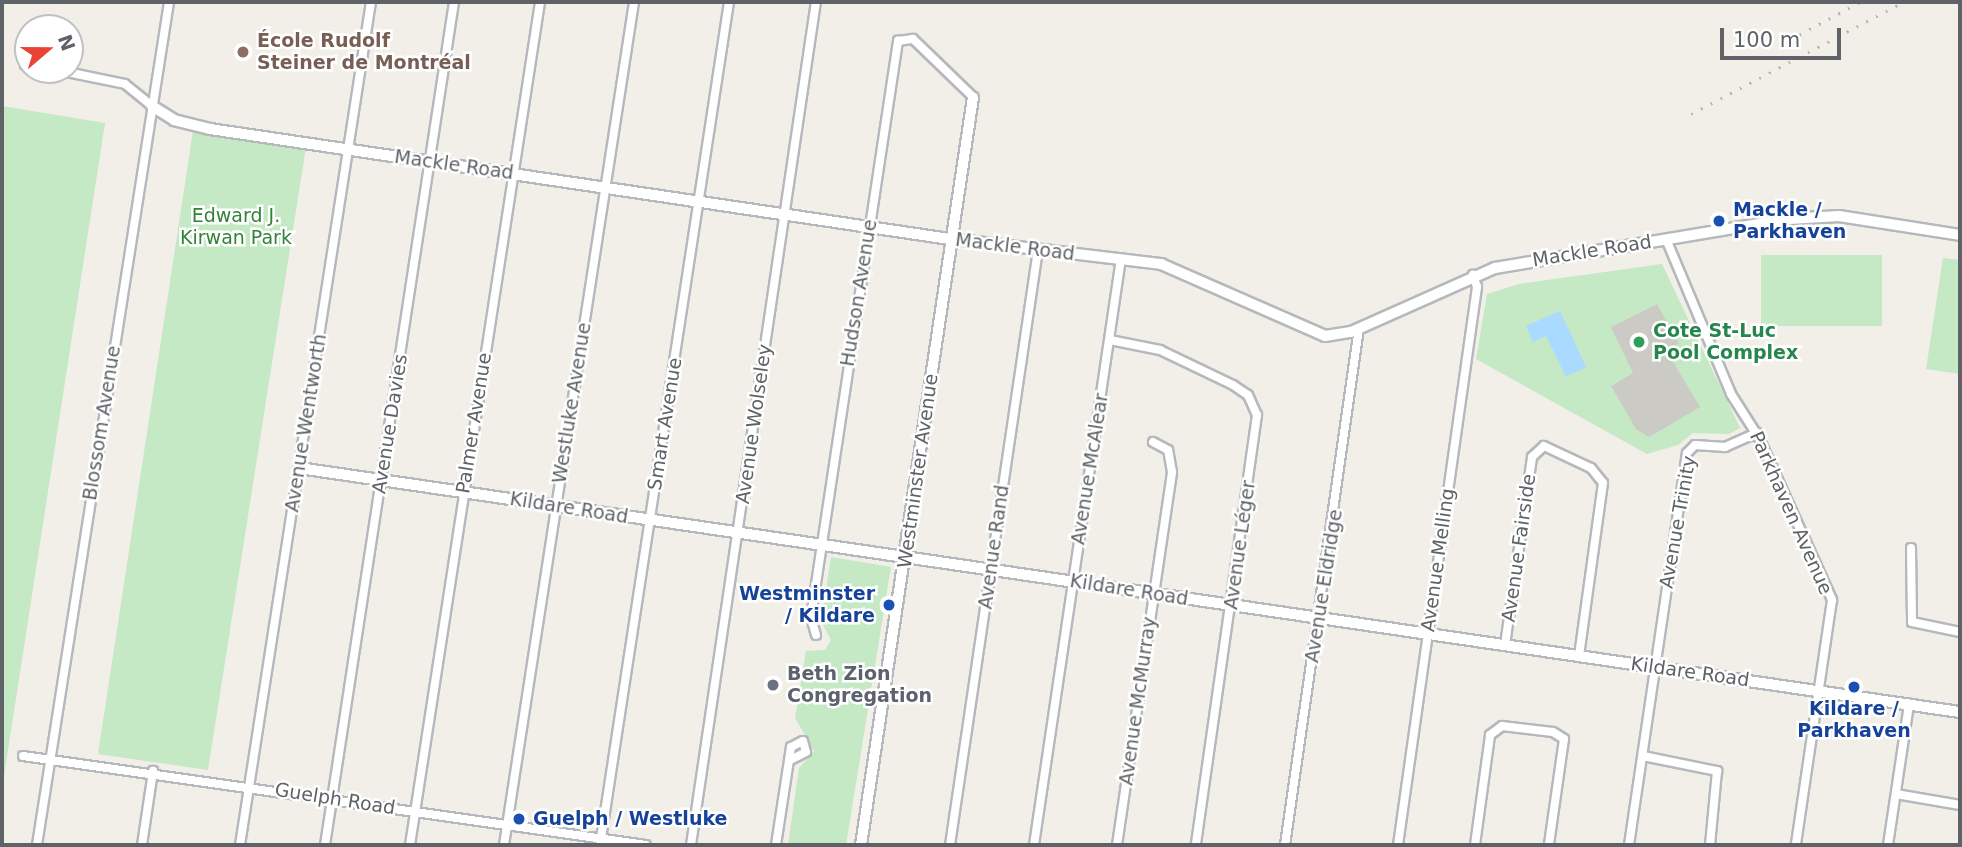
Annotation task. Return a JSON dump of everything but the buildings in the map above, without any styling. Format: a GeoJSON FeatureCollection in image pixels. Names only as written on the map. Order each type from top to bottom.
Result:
{"type":"FeatureCollection","features":[{"type":"Feature","properties":{"kind":"street","name":"Blossom Avenue"},"geometry":{"type":"LineString","coordinates":[[37,845],[169,2]]}},
{"type":"Feature","properties":{"kind":"street","name":"Avenue Wentworth"},"geometry":{"type":"LineString","coordinates":[[240,845],[371,2]]}},
{"type":"Feature","properties":{"kind":"street","name":"Avenue Davies"},"geometry":{"type":"LineString","coordinates":[[325,845],[454,2]]}},
{"type":"Feature","properties":{"kind":"street","name":"Palmer Avenue"},"geometry":{"type":"LineString","coordinates":[[410,845],[540,2]]}},
{"type":"Feature","properties":{"kind":"street","name":"Westluke Avenue"},"geometry":{"type":"LineString","coordinates":[[504,845],[634,2]]}},
{"type":"Feature","properties":{"kind":"street","name":"Smart Avenue"},"geometry":{"type":"LineString","coordinates":[[601,842],[729,2]]}},
{"type":"Feature","properties":{"kind":"street","name":"Avenue Wolseley"},"geometry":{"type":"LineString","coordinates":[[691,845],[816,2]]}},
{"type":"Feature","properties":{"kind":"street","name":"Hudson Avenue"},"geometry":{"type":"LineString","coordinates":[[816,635],[811,620],[821,544],[897,42],[913,39],[973,97]]}},
{"type":"Feature","properties":{"kind":"street","name":"Mackle Road"},"geometry":{"type":"LineString","coordinates":[[84,76],[125,84],[152,106],[193,126],[785,215],[1170,267],[1316,335],[1359,328],[1473,275],[1666,239],[1819,215],[1960,235]]}},
{"type":"Feature","properties":{"kind":"street","name":"Westminster Avenue"},"geometry":{"type":"LineString","coordinates":[[861,845],[973,97]]}},
{"type":"Feature","properties":{"kind":"street","name":"Parkhaven Avenue"},"geometry":{"type":"LineString","coordinates":[[1666,239],[1731,394],[1757,433],[1832,600],[1796,845]]}},
{"type":"Feature","properties":{"kind":"street","name":"Avenue Rand"},"geometry":{"type":"LineString","coordinates":[[950,845],[1038,250]]}},
{"type":"Feature","properties":{"kind":"street","name":"Avenue McAlear"},"geometry":{"type":"LineString","coordinates":[[1034,845],[1121,259]]}},
{"type":"Feature","properties":{"kind":"street","name":"Avenue Melling"},"geometry":{"type":"LineString","coordinates":[[1398,845],[1477,287],[1473,275]]}},
{"type":"Feature","properties":{"kind":"street","name":"Avenue Eldridge"},"geometry":{"type":"LineString","coordinates":[[1285,845],[1320,618],[1359,328]]}},
{"type":"Feature","properties":{"kind":"street","name":"Avenue Léger"},"geometry":{"type":"LineString","coordinates":[[1110,340],[1165,353],[1237,387],[1252,402],[1258,429],[1196,845]]}},
{"type":"Feature","properties":{"kind":"street","name":"Avenue Trinity"},"geometry":{"type":"LineString","coordinates":[[1629,845],[1690,448],[1726,447],[1757,433]]}},
{"type":"Feature","properties":{"kind":"street","name":"Avenue McMurray"},"geometry":{"type":"LineString","coordinates":[[1117,845],[1172,458],[1153,442]]}},
{"type":"Feature","properties":{"kind":"street","name":"Avenue Fairside"},"geometry":{"type":"LineString","coordinates":[[1505,645],[1534,450],[1544,446],[1591,468],[1603,483],[1579,656]]}},
{"type":"Feature","properties":{"kind":"street","name":"Kildare Road"},"geometry":{"type":"LineString","coordinates":[[299,468],[1960,712]]}},
{"type":"Feature","properties":{"kind":"street"},"geometry":{"type":"LineString","coordinates":[[1911,548],[1912,622],[1960,632]]}},
{"type":"Feature","properties":{"kind":"street"},"geometry":{"type":"LineString","coordinates":[[1888,845],[1909,704]]}},
{"type":"Feature","properties":{"kind":"street"},"geometry":{"type":"LineString","coordinates":[[1475,845],[1490,735],[1502,726],[1528,729],[1564,739],[1549,845]]}},
{"type":"Feature","properties":{"kind":"street","name":"Guelph Road"},"geometry":{"type":"LineString","coordinates":[[23,756],[50,757],[153,771],[601,842],[646,845]]}},
{"type":"Feature","properties":{"kind":"street"},"geometry":{"type":"LineString","coordinates":[[1643,756],[1717,771],[1710,845]]}},
{"type":"Feature","properties":{"kind":"street"},"geometry":{"type":"LineString","coordinates":[[776,845],[792,759]]}},
{"type":"Feature","properties":{"kind":"street"},"geometry":{"type":"LineString","coordinates":[[142,845],[153,771]]}},
{"type":"Feature","properties":{"kind":"street"},"geometry":{"type":"LineString","coordinates":[[1896,794],[1960,805]]}},
{"type":"Feature","properties":{"kind":"green space"},"geometry":{"type":"Polygon","coordinates":[[[2,106],[105,123],[2,789],[2,106]]]}},
{"type":"Feature","properties":{"kind":"green space","name":"Edward J. Kirwan Park"},"geometry":{"type":"Polygon","coordinates":[[[193,131],[306,147],[208,770],[98,754],[193,131]]]}},
{"type":"Feature","properties":{"kind":"green space"},"geometry":{"type":"Polygon","coordinates":[[[1761,255],[1882,255],[1882,326],[1761,326],[1761,255]]]}},
{"type":"Feature","properties":{"kind":"green space"},"geometry":{"type":"Polygon","coordinates":[[[1943,258],[1960,260],[1960,374],[1926,369],[1943,258]]]}},
{"type":"Feature","properties":{"kind":"green space"},"geometry":{"type":"Polygon","coordinates":[[[1662,264],[1740,428],[1729,434],[1693,433],[1678,445],[1647,454],[1476,359],[1487,294],[1519,284],[1662,264]]]}},
{"type":"Feature","properties":{"kind":"green space"},"geometry":{"type":"Polygon","coordinates":[[[831,557],[891,567],[846,845],[788,845],[799,768],[814,751],[795,718],[806,651],[825,650],[831,640],[821,621],[831,557]]]}},
{"type":"Feature","properties":{"kind":"water"},"geometry":{"type":"Polygon","coordinates":[[[1560,311],[1586,367],[1566,377],[1546,336],[1533,342],[1526,326],[1560,311]]]}},
{"type":"Feature","properties":{"kind":"railway"},"geometry":{"type":"LineString","coordinates":[[1780,45],[1860,2]]}},
{"type":"Feature","properties":{"kind":"railway"},"geometry":{"type":"LineString","coordinates":[[1691,114],[1903,2]]}},
{"type":"Feature","properties":{"kind":"place","name":"École Rudolf Steiner de Montréal"},"geometry":{"type":"Point","coordinates":[243,52]}},
{"type":"Feature","properties":{"kind":"place","name":"Mackle / Parkhaven"},"geometry":{"type":"Point","coordinates":[1719,221]}},
{"type":"Feature","properties":{"kind":"place","name":"Cote St-Luc Pool Complex"},"geometry":{"type":"Point","coordinates":[1639,342]}},
{"type":"Feature","properties":{"kind":"place","name":"Westminster / Kildare"},"geometry":{"type":"Point","coordinates":[889,605]}},
{"type":"Feature","properties":{"kind":"place","name":"Beth Zion Congregation"},"geometry":{"type":"Point","coordinates":[773,685]}},
{"type":"Feature","properties":{"kind":"place","name":"Kildare / Parkhaven"},"geometry":{"type":"Point","coordinates":[1854,687]}},
{"type":"Feature","properties":{"kind":"place","name":"Guelph / Westluke"},"geometry":{"type":"Point","coordinates":[519,819]}}]}
